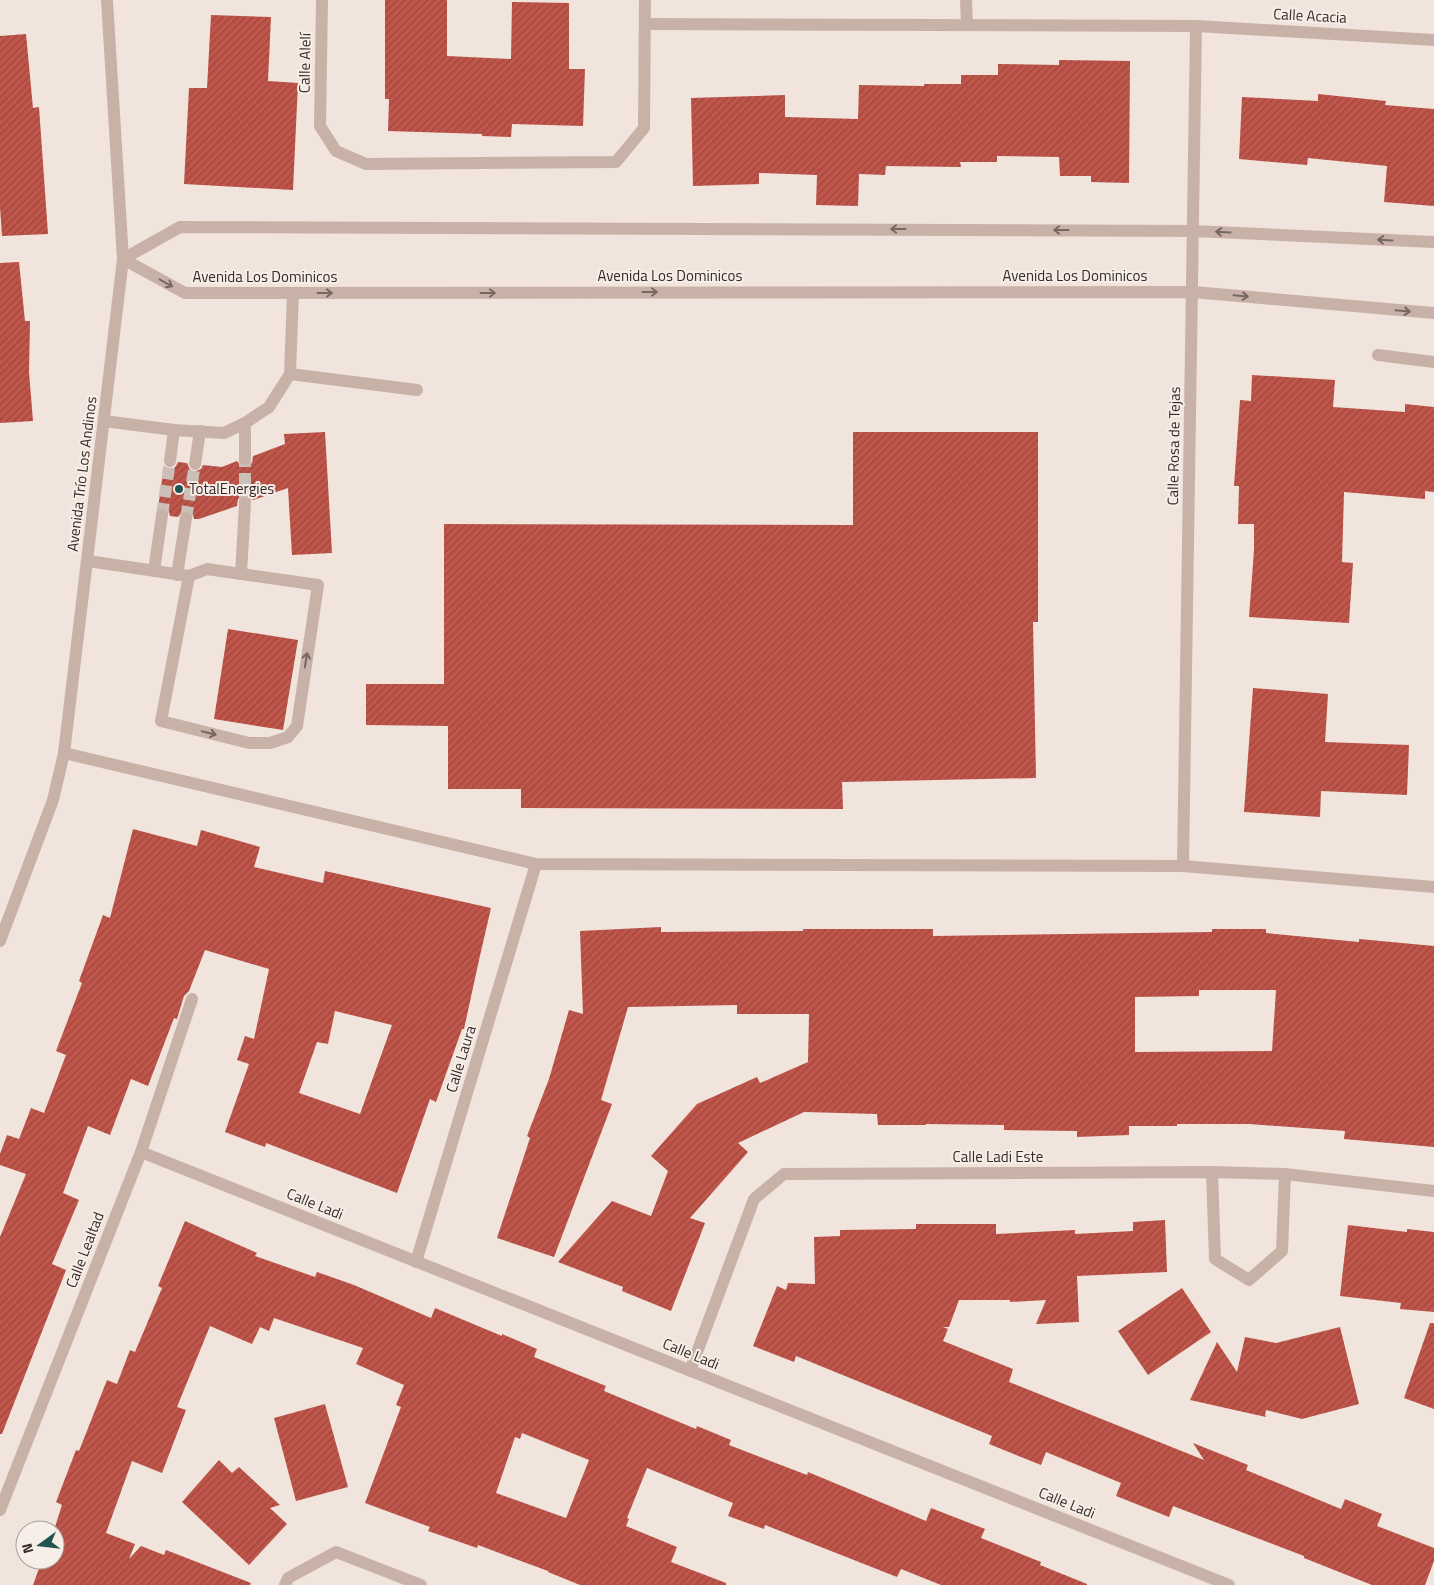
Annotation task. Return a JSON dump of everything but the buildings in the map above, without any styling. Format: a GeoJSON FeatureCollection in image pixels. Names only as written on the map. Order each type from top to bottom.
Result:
{"type":"FeatureCollection","features":[{"type":"Feature","properties":{"kind":"street","name":"Avenida Trío Los Andinos"},"geometry":{"type":"LineString","coordinates":[[0,941],[53,800],[64,753],[123,259],[107,0]]}},
{"type":"Feature","properties":{"kind":"street","name":"Calle Alelí"},"geometry":{"type":"LineString","coordinates":[[322,0],[320,126],[336,151],[366,164],[616,162],[644,128],[645,24]]}},
{"type":"Feature","properties":{"kind":"street"},"geometry":{"type":"LineString","coordinates":[[645,0],[645,24]]}},
{"type":"Feature","properties":{"kind":"street"},"geometry":{"type":"LineString","coordinates":[[966,0],[966,25]]}},
{"type":"Feature","properties":{"kind":"street","name":"Calle Acacia"},"geometry":{"type":"LineString","coordinates":[[645,24],[1196,26],[1434,40]]}},
{"type":"Feature","properties":{"kind":"street","name":"Calle Rosa de Tejas"},"geometry":{"type":"LineString","coordinates":[[1183,866],[1196,26]]}},
{"type":"Feature","properties":{"kind":"street"},"geometry":{"type":"LineString","coordinates":[[123,259],[180,227],[1193,231],[1434,242]]}},
{"type":"Feature","properties":{"kind":"street","name":"Avenida Los Dominicos"},"geometry":{"type":"LineString","coordinates":[[123,259],[185,293],[1192,292],[1434,314]]}},
{"type":"Feature","properties":{"kind":"street"},"geometry":{"type":"LineString","coordinates":[[104,421],[174,430],[224,433],[269,407],[290,374],[293,293]]}},
{"type":"Feature","properties":{"kind":"street"},"geometry":{"type":"LineString","coordinates":[[1378,355],[1434,362]]}},
{"type":"Feature","properties":{"kind":"street"},"geometry":{"type":"LineString","coordinates":[[290,374],[417,390]]}},
{"type":"Feature","properties":{"kind":"street"},"geometry":{"type":"LineString","coordinates":[[245,459],[246,422]]}},
{"type":"Feature","properties":{"kind":"street"},"geometry":{"type":"LineString","coordinates":[[170,461],[174,430]]}},
{"type":"Feature","properties":{"kind":"street"},"geometry":{"type":"LineString","coordinates":[[195,464],[200,431]]}},
{"type":"Feature","properties":{"kind":"street"},"geometry":{"type":"LineString","coordinates":[[241,574],[245,503]]}},
{"type":"Feature","properties":{"kind":"street"},"geometry":{"type":"LineString","coordinates":[[154,570],[162,515]]}},
{"type":"Feature","properties":{"kind":"street"},"geometry":{"type":"LineString","coordinates":[[88,561],[183,576],[207,569],[318,585],[296,726],[288,737],[270,744],[249,743],[161,721],[183,576],[186,518]]}},
{"type":"Feature","properties":{"kind":"street"},"geometry":{"type":"LineString","coordinates":[[64,753],[536,864],[1183,866],[1434,887]]}},
{"type":"Feature","properties":{"kind":"street","name":"Calle Laura"},"geometry":{"type":"LineString","coordinates":[[416,1262],[536,864]]}},
{"type":"Feature","properties":{"kind":"street","name":"Calle Lealtad"},"geometry":{"type":"LineString","coordinates":[[0,1510],[141,1152],[192,999]]}},
{"type":"Feature","properties":{"kind":"street","name":"Calle Ladi"},"geometry":{"type":"LineString","coordinates":[[141,1152],[1229,1585]]}},
{"type":"Feature","properties":{"kind":"street"},"geometry":{"type":"LineString","coordinates":[[1212,1172],[1215,1259],[1249,1280],[1282,1251],[1285,1174]]}},
{"type":"Feature","properties":{"kind":"street","name":"Calle Ladi Este"},"geometry":{"type":"LineString","coordinates":[[690,1371],[754,1199],[784,1174],[1212,1172],[1285,1174],[1434,1192]]}},
{"type":"Feature","properties":{"kind":"street"},"geometry":{"type":"LineString","coordinates":[[285,1585],[288,1578],[336,1552],[420,1585]]}},
{"type":"Feature","properties":{"kind":"tunnel"},"geometry":{"type":"LineString","coordinates":[[245,459],[245,503]]}},
{"type":"Feature","properties":{"kind":"tunnel"},"geometry":{"type":"LineString","coordinates":[[162,515],[170,461]]}},
{"type":"Feature","properties":{"kind":"tunnel"},"geometry":{"type":"LineString","coordinates":[[186,518],[195,464]]}},
{"type":"Feature","properties":{"kind":"place","name":"TotalEnergies"},"geometry":{"type":"Point","coordinates":[179,489]}}]}
